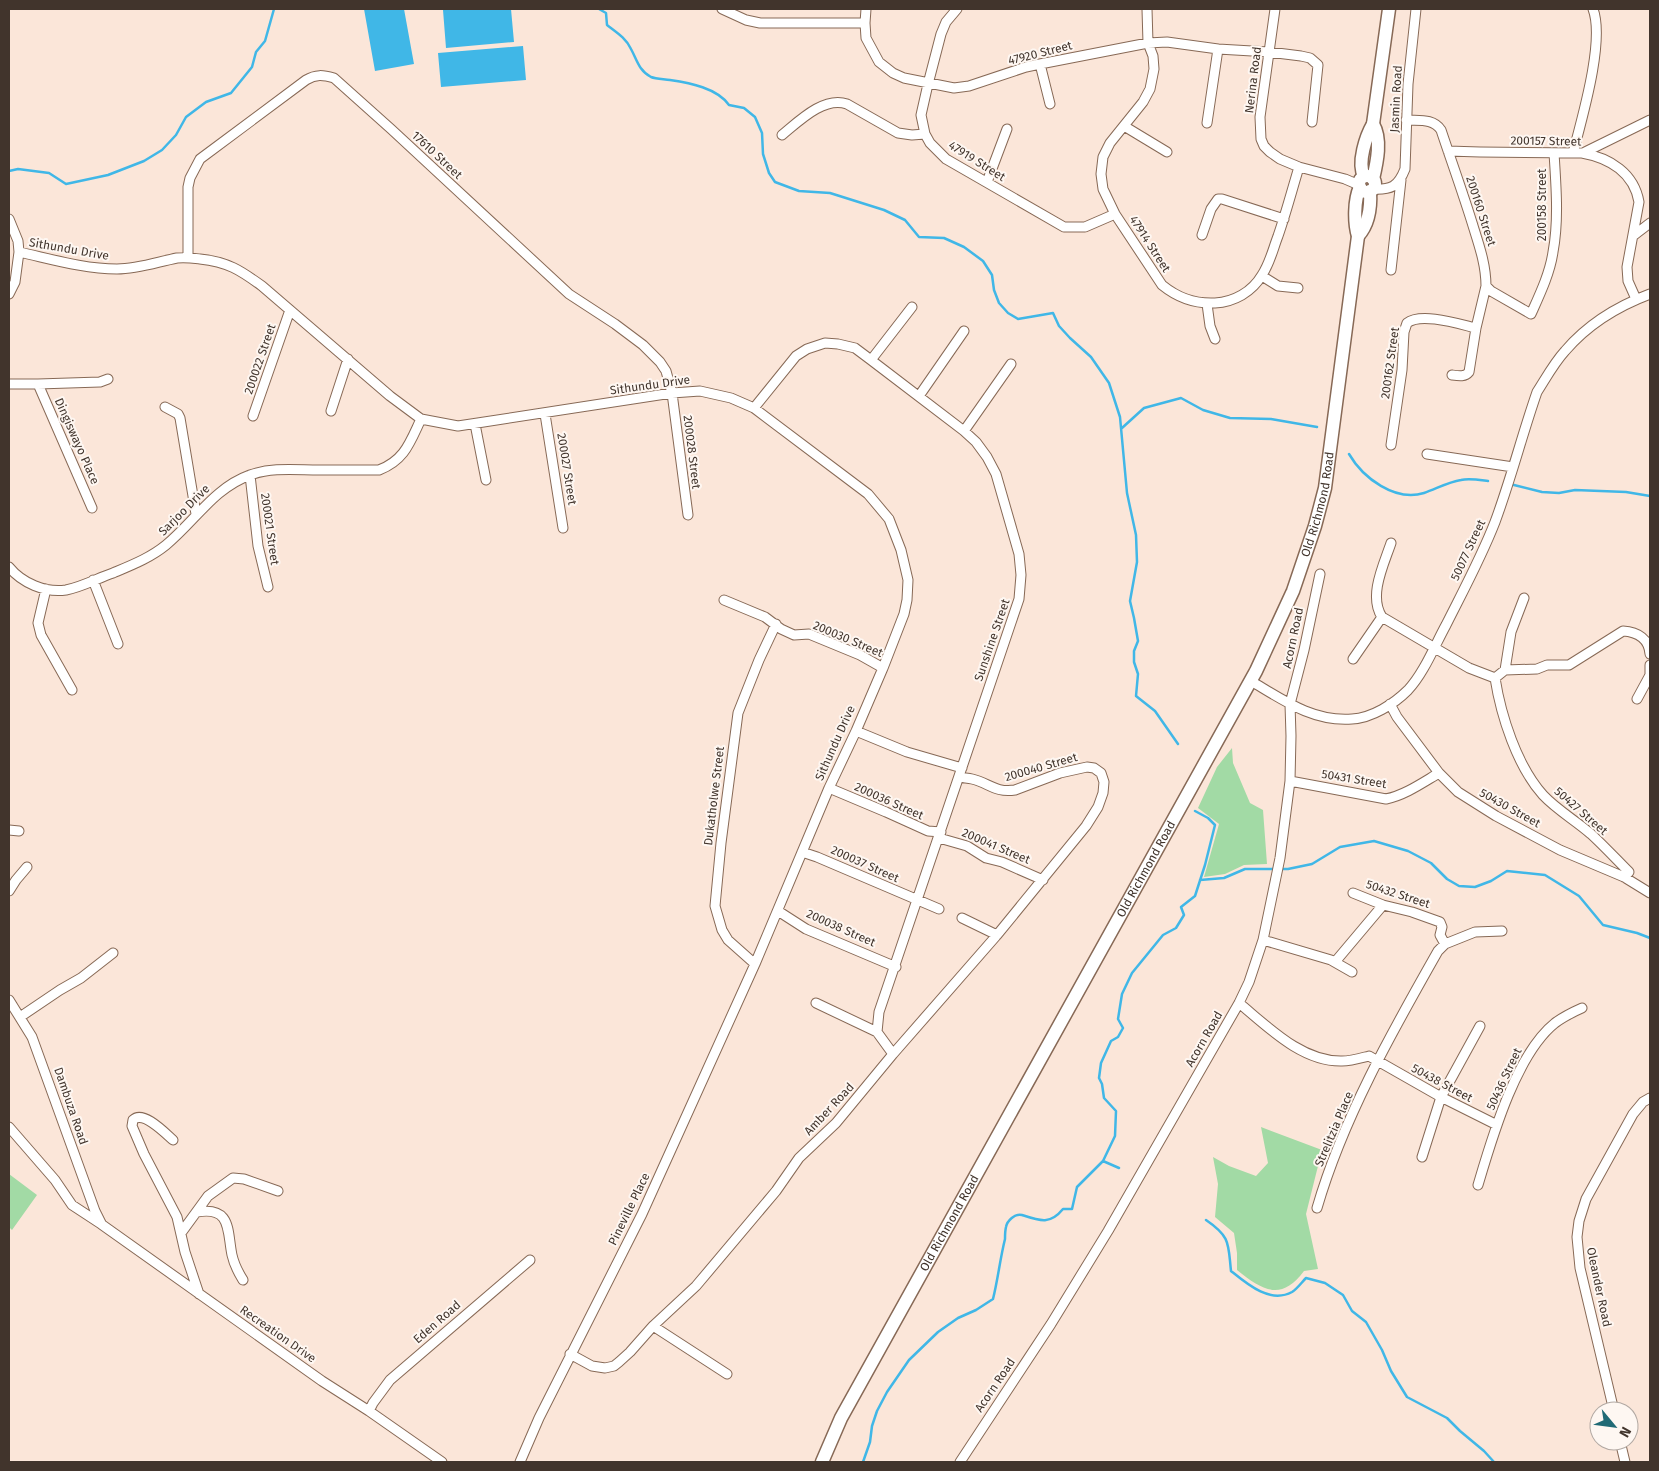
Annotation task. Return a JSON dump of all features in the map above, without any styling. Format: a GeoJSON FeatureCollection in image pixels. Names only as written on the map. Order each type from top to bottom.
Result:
{"type":"FeatureCollection","features":[{"type":"Feature","properties":{"kind":"street"},"geometry":{"type":"LineString","coordinates":[[722,9],[746,20],[760,23],[865,23]]}},
{"type":"Feature","properties":{"kind":"street","name":"47920 Street"},"geometry":{"type":"LineString","coordinates":[[866,9],[866,38],[879,62],[893,73],[913,81],[954,88],[969,86],[1026,67],[1148,43],[1179,42],[1218,49],[1269,52],[1310,58],[1318,65],[1312,122]]}},
{"type":"Feature","properties":{"kind":"street"},"geometry":{"type":"LineString","coordinates":[[782,134],[819,108],[832,102],[840,101],[898,133],[925,134],[921,115],[928,84],[941,34],[946,22],[957,9]]}},
{"type":"Feature","properties":{"kind":"street","name":"47914 Street"},"geometry":{"type":"LineString","coordinates":[[1147,9],[1148,43],[1153,56],[1154,69],[1150,89],[1143,102],[1110,142],[1103,157],[1102,189],[1115,214],[1162,285],[1172,293],[1187,300],[1207,304],[1234,299],[1250,289],[1262,276],[1270,259],[1299,167]]}},
{"type":"Feature","properties":{"kind":"street","name":"Nerina Road"},"geometry":{"type":"LineString","coordinates":[[1274,9],[1260,117],[1261,139],[1270,152],[1280,159],[1299,167]]}},
{"type":"Feature","properties":{"kind":"street","name":"Old Richmond Road"},"geometry":{"type":"LineString","coordinates":[[822,1462],[841,1418],[1251,681],[1278,628],[1293,591],[1315,526],[1330,453],[1358,236],[1366,223],[1370,208],[1367,183],[1361,164],[1372,124],[1389,9]]}},
{"type":"Feature","properties":{"kind":"street","name":"Jasmin Road"},"geometry":{"type":"LineString","coordinates":[[1391,270],[1401,180],[1405,170],[1408,84],[1416,9]]}},
{"type":"Feature","properties":{"kind":"street"},"geometry":{"type":"LineString","coordinates":[[1578,153],[1594,64],[1596,17],[1593,9]]}},
{"type":"Feature","properties":{"kind":"street"},"geometry":{"type":"LineString","coordinates":[[1207,123],[1218,49]]}},
{"type":"Feature","properties":{"kind":"street"},"geometry":{"type":"LineString","coordinates":[[1040,64],[1050,104]]}},
{"type":"Feature","properties":{"kind":"street","name":"17610 Street"},"geometry":{"type":"LineString","coordinates":[[188,258],[188,187],[190,178],[200,159],[298,85],[313,76],[324,75],[334,78],[569,294],[616,324],[655,356],[666,371],[672,393]]}},
{"type":"Feature","properties":{"kind":"street","name":"200160 Street"},"geometry":{"type":"LineString","coordinates":[[1406,120],[1430,121],[1437,124],[1441,130],[1467,206],[1485,270],[1486,286],[1476,328],[1470,372],[1463,376],[1452,375]]}},
{"type":"Feature","properties":{"kind":"street"},"geometry":{"type":"LineString","coordinates":[[1578,153],[1650,120]]}},
{"type":"Feature","properties":{"kind":"street"},"geometry":{"type":"LineString","coordinates":[[1124,126],[1167,152]]}},
{"type":"Feature","properties":{"kind":"street"},"geometry":{"type":"LineString","coordinates":[[986,182],[1007,129]]}},
{"type":"Feature","properties":{"kind":"street","name":"47919 Street"},"geometry":{"type":"LineString","coordinates":[[925,134],[930,143],[946,159],[1064,227],[1085,227],[1115,214]]}},
{"type":"Feature","properties":{"kind":"street","name":"200157 Street"},"geometry":{"type":"LineString","coordinates":[[1448,151],[1578,153],[1596,156],[1623,171],[1631,180],[1637,192],[1639,202],[1626,267],[1628,281],[1636,299]]}},
{"type":"Feature","properties":{"kind":"street","name":"200158 Street"},"geometry":{"type":"LineString","coordinates":[[1486,286],[1491,291],[1531,314],[1543,286],[1553,253],[1556,206],[1554,153]]}},
{"type":"Feature","properties":{"kind":"street"},"geometry":{"type":"LineString","coordinates":[[1299,167],[1345,179],[1393,187],[1401,180]]}},
{"type":"Feature","properties":{"kind":"street"},"geometry":{"type":"LineString","coordinates":[[1202,236],[1212,209],[1218,199],[1284,219]]}},
{"type":"Feature","properties":{"kind":"street","name":"Sithundu Drive"},"geometry":{"type":"LineString","coordinates":[[9,219],[18,241],[19,252],[97,268],[119,269],[137,267],[179,258],[228,264],[262,286],[390,396],[421,419],[458,426],[672,393],[700,391],[731,398],[754,408],[868,494],[889,519],[900,550],[908,580],[904,614],[856,731],[829,788],[755,964]]}},
{"type":"Feature","properties":{"kind":"street"},"geometry":{"type":"LineString","coordinates":[[1633,236],[1650,223]]}},
{"type":"Feature","properties":{"kind":"street"},"geometry":{"type":"LineString","coordinates":[[9,294],[16,282],[19,252]]}},
{"type":"Feature","properties":{"kind":"street"},"geometry":{"type":"LineString","coordinates":[[1262,276],[1278,286],[1298,288]]}},
{"type":"Feature","properties":{"kind":"street","name":"50077 Street"},"geometry":{"type":"LineString","coordinates":[[1251,681],[1290,704],[1322,718],[1352,719],[1374,714],[1408,690],[1434,648],[1481,556],[1495,521],[1538,392],[1556,362],[1585,330],[1605,316],[1636,299],[1650,294]]}},
{"type":"Feature","properties":{"kind":"street"},"geometry":{"type":"LineString","coordinates":[[1207,304],[1210,326],[1215,339]]}},
{"type":"Feature","properties":{"kind":"street"},"geometry":{"type":"LineString","coordinates":[[871,360],[912,307]]}},
{"type":"Feature","properties":{"kind":"street","name":"200022 Street"},"geometry":{"type":"LineString","coordinates":[[253,416],[290,310]]}},
{"type":"Feature","properties":{"kind":"street","name":"200162 Street"},"geometry":{"type":"LineString","coordinates":[[1391,445],[1402,370],[1404,332],[1407,323],[1414,319],[1435,319],[1476,328]]}},
{"type":"Feature","properties":{"kind":"street"},"geometry":{"type":"LineString","coordinates":[[918,396],[964,331]]}},
{"type":"Feature","properties":{"kind":"street","name":"Sunshine Street"},"geometry":{"type":"LineString","coordinates":[[754,408],[796,356],[807,349],[825,343],[855,348],[964,431],[982,449],[996,474],[1019,554],[1021,575],[1019,599],[880,1012],[877,1032]]}},
{"type":"Feature","properties":{"kind":"street"},"geometry":{"type":"LineString","coordinates":[[331,411],[348,359]]}},
{"type":"Feature","properties":{"kind":"street"},"geometry":{"type":"LineString","coordinates":[[964,431],[1011,364]]}},
{"type":"Feature","properties":{"kind":"street","name":"Dingiswayo Place"},"geometry":{"type":"LineString","coordinates":[[9,384],[100,382],[108,379]]}},
{"type":"Feature","properties":{"kind":"street","name":"Dingiswayo Place"},"geometry":{"type":"LineString","coordinates":[[38,384],[92,508]]}},
{"type":"Feature","properties":{"kind":"street","name":"200028 Street"},"geometry":{"type":"LineString","coordinates":[[672,393],[688,515]]}},
{"type":"Feature","properties":{"kind":"street"},"geometry":{"type":"LineString","coordinates":[[165,407],[178,414],[180,418],[196,514]]}},
{"type":"Feature","properties":{"kind":"street","name":"200027 Street"},"geometry":{"type":"LineString","coordinates":[[545,414],[564,528]]}},
{"type":"Feature","properties":{"kind":"street","name":"Sarjoo Drive"},"geometry":{"type":"LineString","coordinates":[[9,567],[21,579],[33,586],[46,589],[65,590],[93,580],[139,562],[160,550],[222,489],[250,475],[267,471],[292,469],[380,470],[389,466],[399,459],[421,419]]}},
{"type":"Feature","properties":{"kind":"street"},"geometry":{"type":"LineString","coordinates":[[475,424],[486,480]]}},
{"type":"Feature","properties":{"kind":"street"},"geometry":{"type":"LineString","coordinates":[[1427,454],[1513,467]]}},
{"type":"Feature","properties":{"kind":"street","name":"200021 Street"},"geometry":{"type":"LineString","coordinates":[[250,475],[258,546],[268,587]]}},
{"type":"Feature","properties":{"kind":"street"},"geometry":{"type":"LineString","coordinates":[[1391,543],[1379,580],[1376,609],[1382,617],[1469,668],[1495,678],[1505,670],[1537,669],[1547,665],[1569,665],[1623,631],[1630,631],[1643,638],[1647,642],[1650,654]]}},
{"type":"Feature","properties":{"kind":"street","name":"Acorn Road"},"geometry":{"type":"LineString","coordinates":[[960,1462],[1051,1324],[1108,1231],[1239,1003],[1249,982],[1263,940],[1276,883],[1290,781],[1290,704],[1302,660],[1320,574]]}},
{"type":"Feature","properties":{"kind":"street"},"geometry":{"type":"LineString","coordinates":[[93,580],[118,644]]}},
{"type":"Feature","properties":{"kind":"street"},"geometry":{"type":"LineString","coordinates":[[46,589],[38,623],[41,635],[72,690]]}},
{"type":"Feature","properties":{"kind":"street"},"geometry":{"type":"LineString","coordinates":[[1505,670],[1511,632],[1524,598]]}},
{"type":"Feature","properties":{"kind":"street"},"geometry":{"type":"LineString","coordinates":[[724,600],[776,624]]}},
{"type":"Feature","properties":{"kind":"street"},"geometry":{"type":"LineString","coordinates":[[1353,658],[1382,617]]}},
{"type":"Feature","properties":{"kind":"street","name":"200030 Street"},"geometry":{"type":"LineString","coordinates":[[776,624],[781,629],[794,635],[809,634],[827,641],[860,655],[882,668]]}},
{"type":"Feature","properties":{"kind":"street","name":"Dukatholwe Street"},"geometry":{"type":"LineString","coordinates":[[755,964],[728,940],[722,930],[715,906],[738,713],[776,624]]}},
{"type":"Feature","properties":{"kind":"street"},"geometry":{"type":"LineString","coordinates":[[1637,699],[1650,675],[1650,665]]}},
{"type":"Feature","properties":{"kind":"street","name":"50427 Street"},"geometry":{"type":"LineString","coordinates":[[1495,678],[1499,703],[1514,746],[1534,783],[1556,808],[1590,833],[1626,874]]}},
{"type":"Feature","properties":{"kind":"street","name":"50430 Street"},"geometry":{"type":"LineString","coordinates":[[1390,704],[1397,717],[1439,773],[1458,792],[1496,816],[1560,850],[1626,874],[1650,893]]}},
{"type":"Feature","properties":{"kind":"street"},"geometry":{"type":"LineString","coordinates":[[856,731],[907,752],[962,768]]}},
{"type":"Feature","properties":{"kind":"street","name":"200040 Street"},"geometry":{"type":"LineString","coordinates":[[959,777],[972,779],[1007,791],[1015,790],[1060,773],[1087,767],[1094,768],[1104,777],[1105,787],[1098,807],[1086,826]]}},
{"type":"Feature","properties":{"kind":"street","name":"50431 Street"},"geometry":{"type":"LineString","coordinates":[[1290,781],[1386,799],[1408,792],[1439,773]]}},
{"type":"Feature","properties":{"kind":"street","name":"200036 Street"},"geometry":{"type":"LineString","coordinates":[[829,788],[940,835]]}},
{"type":"Feature","properties":{"kind":"street","name":"Amber Road"},"geometry":{"type":"LineString","coordinates":[[570,1354],[592,1366],[605,1368],[614,1366],[696,1286],[776,1190],[799,1158],[836,1123],[1043,880],[1086,826]]}},
{"type":"Feature","properties":{"kind":"street"},"geometry":{"type":"LineString","coordinates":[[9,830],[19,831]]}},
{"type":"Feature","properties":{"kind":"street","name":"200041 Street"},"geometry":{"type":"LineString","coordinates":[[940,835],[967,846],[986,858],[1002,862],[1043,880]]}},
{"type":"Feature","properties":{"kind":"street","name":"200037 Street"},"geometry":{"type":"LineString","coordinates":[[802,852],[905,895],[919,899],[939,909]]}},
{"type":"Feature","properties":{"kind":"street"},"geometry":{"type":"LineString","coordinates":[[9,891],[28,867]]}},
{"type":"Feature","properties":{"kind":"street","name":"50432 Street"},"geometry":{"type":"LineString","coordinates":[[1353,893],[1383,905],[1412,912],[1440,922],[1442,927],[1440,935],[1446,944]]}},
{"type":"Feature","properties":{"kind":"street"},"geometry":{"type":"LineString","coordinates":[[1335,962],[1383,905]]}},
{"type":"Feature","properties":{"kind":"street","name":"200038 Street"},"geometry":{"type":"LineString","coordinates":[[778,911],[806,929],[896,966]]}},
{"type":"Feature","properties":{"kind":"street"},"geometry":{"type":"LineString","coordinates":[[962,918],[997,934]]}},
{"type":"Feature","properties":{"kind":"street"},"geometry":{"type":"LineString","coordinates":[[1446,944],[1475,932],[1502,931]]}},
{"type":"Feature","properties":{"kind":"street"},"geometry":{"type":"LineString","coordinates":[[1263,940],[1335,962],[1352,972]]}},
{"type":"Feature","properties":{"kind":"street","name":"Strelitzia Place"},"geometry":{"type":"LineString","coordinates":[[1317,1208],[1330,1165],[1377,1062],[1435,956],[1446,944]]}},
{"type":"Feature","properties":{"kind":"street"},"geometry":{"type":"LineString","coordinates":[[20,1017],[81,978],[113,953]]}},
{"type":"Feature","properties":{"kind":"street","name":"Pineville Place"},"geometry":{"type":"LineString","coordinates":[[520,1462],[570,1354],[642,1214],[755,964]]}},
{"type":"Feature","properties":{"kind":"street","name":"Dambuza Road"},"geometry":{"type":"LineString","coordinates":[[9,1000],[32,1037],[101,1224]]}},
{"type":"Feature","properties":{"kind":"street"},"geometry":{"type":"LineString","coordinates":[[816,1002],[877,1032],[893,1054]]}},
{"type":"Feature","properties":{"kind":"street"},"geometry":{"type":"LineString","coordinates":[[1239,1003],[1296,1048],[1311,1055],[1328,1060],[1343,1061],[1369,1056],[1377,1062]]}},
{"type":"Feature","properties":{"kind":"street","name":"50436 Street"},"geometry":{"type":"LineString","coordinates":[[1478,1185],[1496,1125],[1518,1076],[1537,1041],[1555,1023],[1582,1008]]}},
{"type":"Feature","properties":{"kind":"street"},"geometry":{"type":"LineString","coordinates":[[1422,1157],[1441,1097],[1480,1026]]}},
{"type":"Feature","properties":{"kind":"street","name":"50438 Street"},"geometry":{"type":"LineString","coordinates":[[1377,1062],[1496,1125]]}},
{"type":"Feature","properties":{"kind":"street","name":"Oleander Road"},"geometry":{"type":"LineString","coordinates":[[1612,1401],[1580,1268],[1577,1237],[1579,1221],[1586,1199],[1633,1114],[1643,1102],[1650,1098]]}},
{"type":"Feature","properties":{"kind":"street"},"geometry":{"type":"LineString","coordinates":[[173,1140],[157,1126],[141,1116],[133,1120],[132,1126],[154,1176],[173,1209],[199,1294]]}},
{"type":"Feature","properties":{"kind":"street","name":"Recreation Drive"},"geometry":{"type":"LineString","coordinates":[[9,1127],[55,1180],[72,1205],[322,1381],[442,1462]]}},
{"type":"Feature","properties":{"kind":"street"},"geometry":{"type":"LineString","coordinates":[[181,1233],[208,1196],[233,1178],[244,1179],[278,1191]]}},
{"type":"Feature","properties":{"kind":"street"},"geometry":{"type":"LineString","coordinates":[[197,1212],[209,1210],[216,1212],[222,1217],[229,1233],[234,1261],[243,1280]]}},
{"type":"Feature","properties":{"kind":"street","name":"Eden Road"},"geometry":{"type":"LineString","coordinates":[[369,1411],[390,1380],[530,1260]]}},
{"type":"Feature","properties":{"kind":"street"},"geometry":{"type":"LineString","coordinates":[[653,1326],[727,1374]]}},
{"type":"Feature","properties":{"kind":"green space"},"geometry":{"type":"Polygon","coordinates":[[[1232,748],[1233,763],[1250,803],[1263,810],[1267,864],[1244,865],[1225,874],[1204,877],[1219,824],[1198,808],[1217,767],[1232,748]]]}},
{"type":"Feature","properties":{"kind":"green space"},"geometry":{"type":"Polygon","coordinates":[[[1261,1127],[1322,1150],[1306,1214],[1318,1269],[1304,1271],[1296,1281],[1279,1290],[1263,1287],[1237,1270],[1234,1233],[1215,1217],[1218,1184],[1213,1157],[1229,1166],[1256,1176],[1268,1163],[1261,1127]]]}},
{"type":"Feature","properties":{"kind":"green space"},"geometry":{"type":"Polygon","coordinates":[[[9,1174],[37,1195],[12,1230],[9,1227],[9,1174]]]}},
{"type":"Feature","properties":{"kind":"water"},"geometry":{"type":"Polygon","coordinates":[[[364,9],[404,9],[414,64],[375,71],[364,9]]]}},
{"type":"Feature","properties":{"kind":"water"},"geometry":{"type":"Polygon","coordinates":[[[511,9],[514,42],[446,48],[443,10],[511,9]]]}},
{"type":"Feature","properties":{"kind":"water"},"geometry":{"type":"Polygon","coordinates":[[[523,46],[526,80],[441,87],[438,53],[523,46]]]}},
{"type":"Feature","properties":{"kind":"waterway"},"geometry":{"type":"LineString","coordinates":[[9,171],[18,169],[49,173],[66,184],[108,175],[144,161],[162,150],[176,135],[186,117],[206,102],[231,93],[252,67],[256,52],[265,41],[274,9]]}},
{"type":"Feature","properties":{"kind":"waterway"},"geometry":{"type":"LineString","coordinates":[[599,9],[606,13],[607,25],[626,42],[647,75],[653,78],[686,83],[710,90],[718,94],[729,105],[744,108],[755,117],[762,133],[763,154],[769,173],[775,182],[799,191],[830,193],[884,210],[905,220],[919,237],[944,238],[964,247],[983,261],[992,275],[994,290],[999,303],[1008,313],[1018,319],[1053,313],[1059,326],[1091,357],[1109,383],[1120,417],[1127,493],[1136,535],[1137,562],[1130,601],[1138,641],[1134,651],[1134,662],[1138,674],[1136,696],[1155,711],[1178,744]]}},
{"type":"Feature","properties":{"kind":"waterway"},"geometry":{"type":"LineString","coordinates":[[1122,428],[1144,408],[1181,398],[1203,410],[1230,418],[1271,419],[1317,427]]}},
{"type":"Feature","properties":{"kind":"waterway"},"geometry":{"type":"LineString","coordinates":[[1349,454],[1371,479],[1391,491],[1402,494],[1424,493],[1464,479],[1488,481]]}},
{"type":"Feature","properties":{"kind":"waterway"},"geometry":{"type":"LineString","coordinates":[[1514,485],[1542,492],[1559,493],[1575,490],[1626,492],[1650,496]]}},
{"type":"Feature","properties":{"kind":"waterway"},"geometry":{"type":"LineString","coordinates":[[863,1462],[877,1411],[887,1392],[909,1360],[938,1332],[958,1318],[976,1310],[993,1299],[1006,1228],[1010,1220],[1014,1216],[1019,1215],[1039,1220],[1049,1220],[1054,1218],[1063,1209],[1072,1209],[1077,1187],[1103,1161],[1115,1136],[1116,1111],[1104,1098],[1099,1078],[1101,1063],[1111,1041],[1118,1037],[1123,1028],[1118,1019],[1122,994],[1132,973],[1163,935],[1176,928],[1184,915],[1181,907],[1195,896],[1215,825],[1208,818],[1195,811]]}},
{"type":"Feature","properties":{"kind":"waterway"},"geometry":{"type":"LineString","coordinates":[[1200,880],[1224,878],[1245,869],[1288,869],[1312,864],[1340,847],[1374,841],[1408,851],[1431,863],[1447,879],[1459,886],[1475,887],[1491,881],[1507,871],[1545,875],[1579,896],[1603,925],[1650,938]]}},
{"type":"Feature","properties":{"kind":"waterway"},"geometry":{"type":"LineString","coordinates":[[1103,1161],[1119,1168]]}},
{"type":"Feature","properties":{"kind":"waterway"},"geometry":{"type":"LineString","coordinates":[[1206,1220],[1220,1231],[1227,1242],[1231,1271],[1259,1291],[1275,1296],[1284,1295],[1294,1291],[1306,1278],[1325,1283],[1343,1295],[1352,1311],[1366,1322],[1382,1350],[1391,1371],[1407,1397],[1447,1418],[1494,1462]]}}]}
